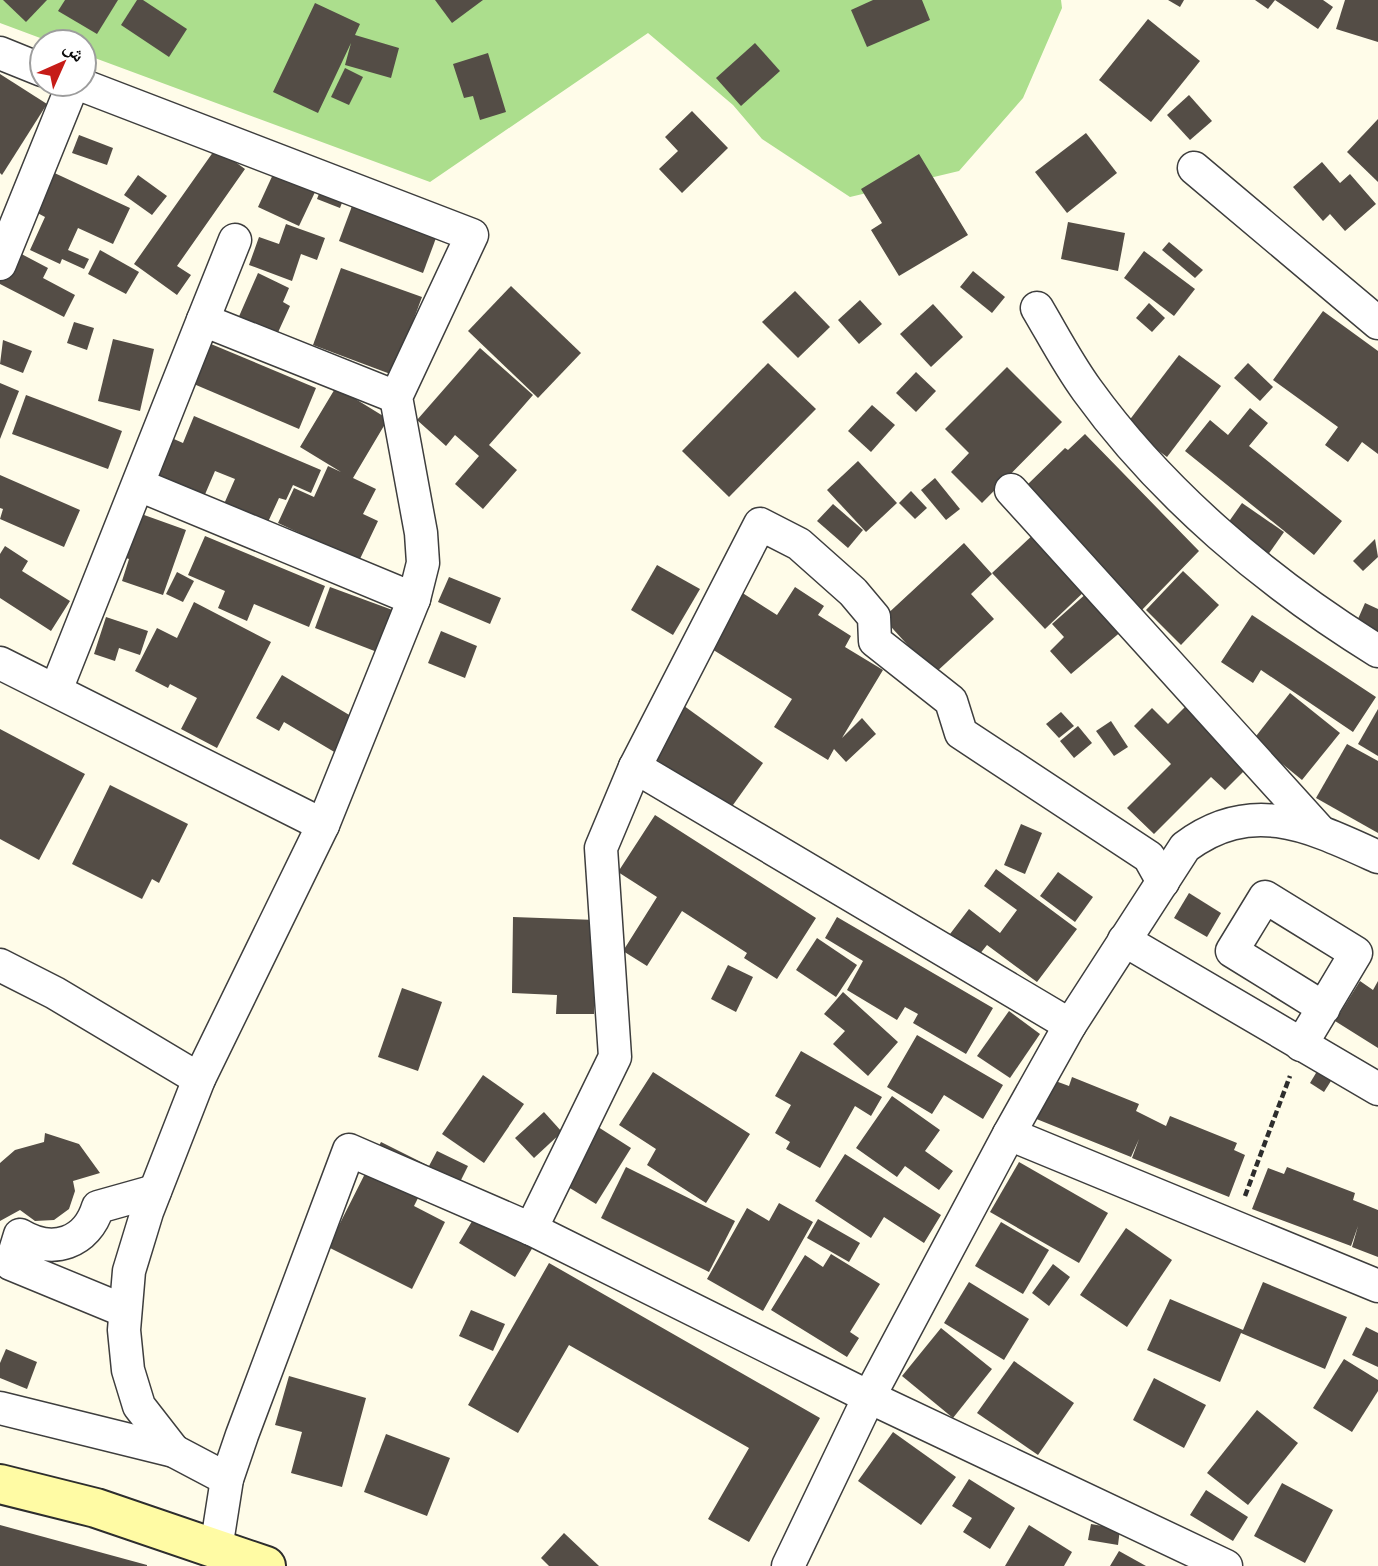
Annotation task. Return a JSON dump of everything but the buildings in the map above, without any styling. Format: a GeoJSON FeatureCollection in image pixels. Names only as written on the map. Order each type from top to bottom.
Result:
{"type":"FeatureCollection","features":[{"type":"Feature","properties":{"kind":"main road"},"geometry":{"type":"LineString","coordinates":[[0,1484],[96,1508],[267,1566]]}},
{"type":"Feature","properties":{"kind":"street"},"geometry":{"type":"LineString","coordinates":[[0,53],[28,64]]}},
{"type":"Feature","properties":{"kind":"street"},"geometry":{"type":"LineString","coordinates":[[98,92],[472,235],[396,397],[421,533],[423,563],[414,599],[323,825],[199,1079],[155,1191],[129,1271],[124,1330],[128,1370],[139,1406],[174,1451]]}},
{"type":"Feature","properties":{"kind":"street"},"geometry":{"type":"LineString","coordinates":[[0,264],[70,98]]}},
{"type":"Feature","properties":{"kind":"street"},"geometry":{"type":"LineString","coordinates":[[1194,168],[1378,323]]}},
{"type":"Feature","properties":{"kind":"street"},"geometry":{"type":"LineString","coordinates":[[57,691],[235,240]]}},
{"type":"Feature","properties":{"kind":"street"},"geometry":{"type":"LineString","coordinates":[[1037,309],[1086,389],[1145,461],[1232,543],[1335,624],[1378,651]]}},
{"type":"Feature","properties":{"kind":"street"},"geometry":{"type":"LineString","coordinates":[[203,320],[396,397]]}},
{"type":"Feature","properties":{"kind":"street"},"geometry":{"type":"LineString","coordinates":[[139,485],[414,599]]}},
{"type":"Feature","properties":{"kind":"street"},"geometry":{"type":"LineString","coordinates":[[1011,490],[1318,829]]}},
{"type":"Feature","properties":{"kind":"street"},"geometry":{"type":"LineString","coordinates":[[531,1229],[615,1057],[601,848],[635,766],[760,524],[799,544],[853,592],[874,617],[875,641],[951,701],[961,733],[1149,857],[1163,882]]}},
{"type":"Feature","properties":{"kind":"street"},"geometry":{"type":"LineString","coordinates":[[0,663],[323,825]]}},
{"type":"Feature","properties":{"kind":"street"},"geometry":{"type":"LineString","coordinates":[[635,766],[1070,1026]]}},
{"type":"Feature","properties":{"kind":"street"},"geometry":{"type":"LineString","coordinates":[[788,1566],[869,1397],[1009,1134],[1070,1026],[1185,847],[1208,830],[1235,821],[1272,819],[1318,829],[1378,857]]}},
{"type":"Feature","properties":{"kind":"street"},"geometry":{"type":"LineString","coordinates":[[1301,1045],[1324,1008],[1367,960],[1265,897],[1232,951],[1324,1008]]}},
{"type":"Feature","properties":{"kind":"street"},"geometry":{"type":"LineString","coordinates":[[1124,940],[1378,1089]]}},
{"type":"Feature","properties":{"kind":"street"},"geometry":{"type":"LineString","coordinates":[[0,965],[55,993],[199,1079]]}},
{"type":"Feature","properties":{"kind":"street"},"geometry":{"type":"LineString","coordinates":[[1009,1134],[1378,1286]]}},
{"type":"Feature","properties":{"kind":"street"},"geometry":{"type":"LineString","coordinates":[[216,1549],[227,1479],[349,1150],[531,1229],[869,1397],[1226,1566]]}},
{"type":"Feature","properties":{"kind":"street"},"geometry":{"type":"LineString","coordinates":[[125,1311],[10,1264],[20,1235],[43,1245],[68,1243],[88,1229],[98,1207],[155,1191]]}},
{"type":"Feature","properties":{"kind":"street"},"geometry":{"type":"LineString","coordinates":[[0,1408],[174,1451],[227,1479]]}},
{"type":"Feature","properties":{"kind":"path"},"geometry":{"type":"LineString","coordinates":[[1234,1226],[1301,1045]]}},
{"type":"Feature","properties":{"kind":"green space"},"geometry":{"type":"Polygon","coordinates":[[[0,0],[1061,0],[1062,8],[1023,98],[959,171],[850,197],[762,139],[733,105],[648,33],[430,182],[98,59],[98,28],[28,28],[28,33],[0,23],[0,0]]]}}]}
